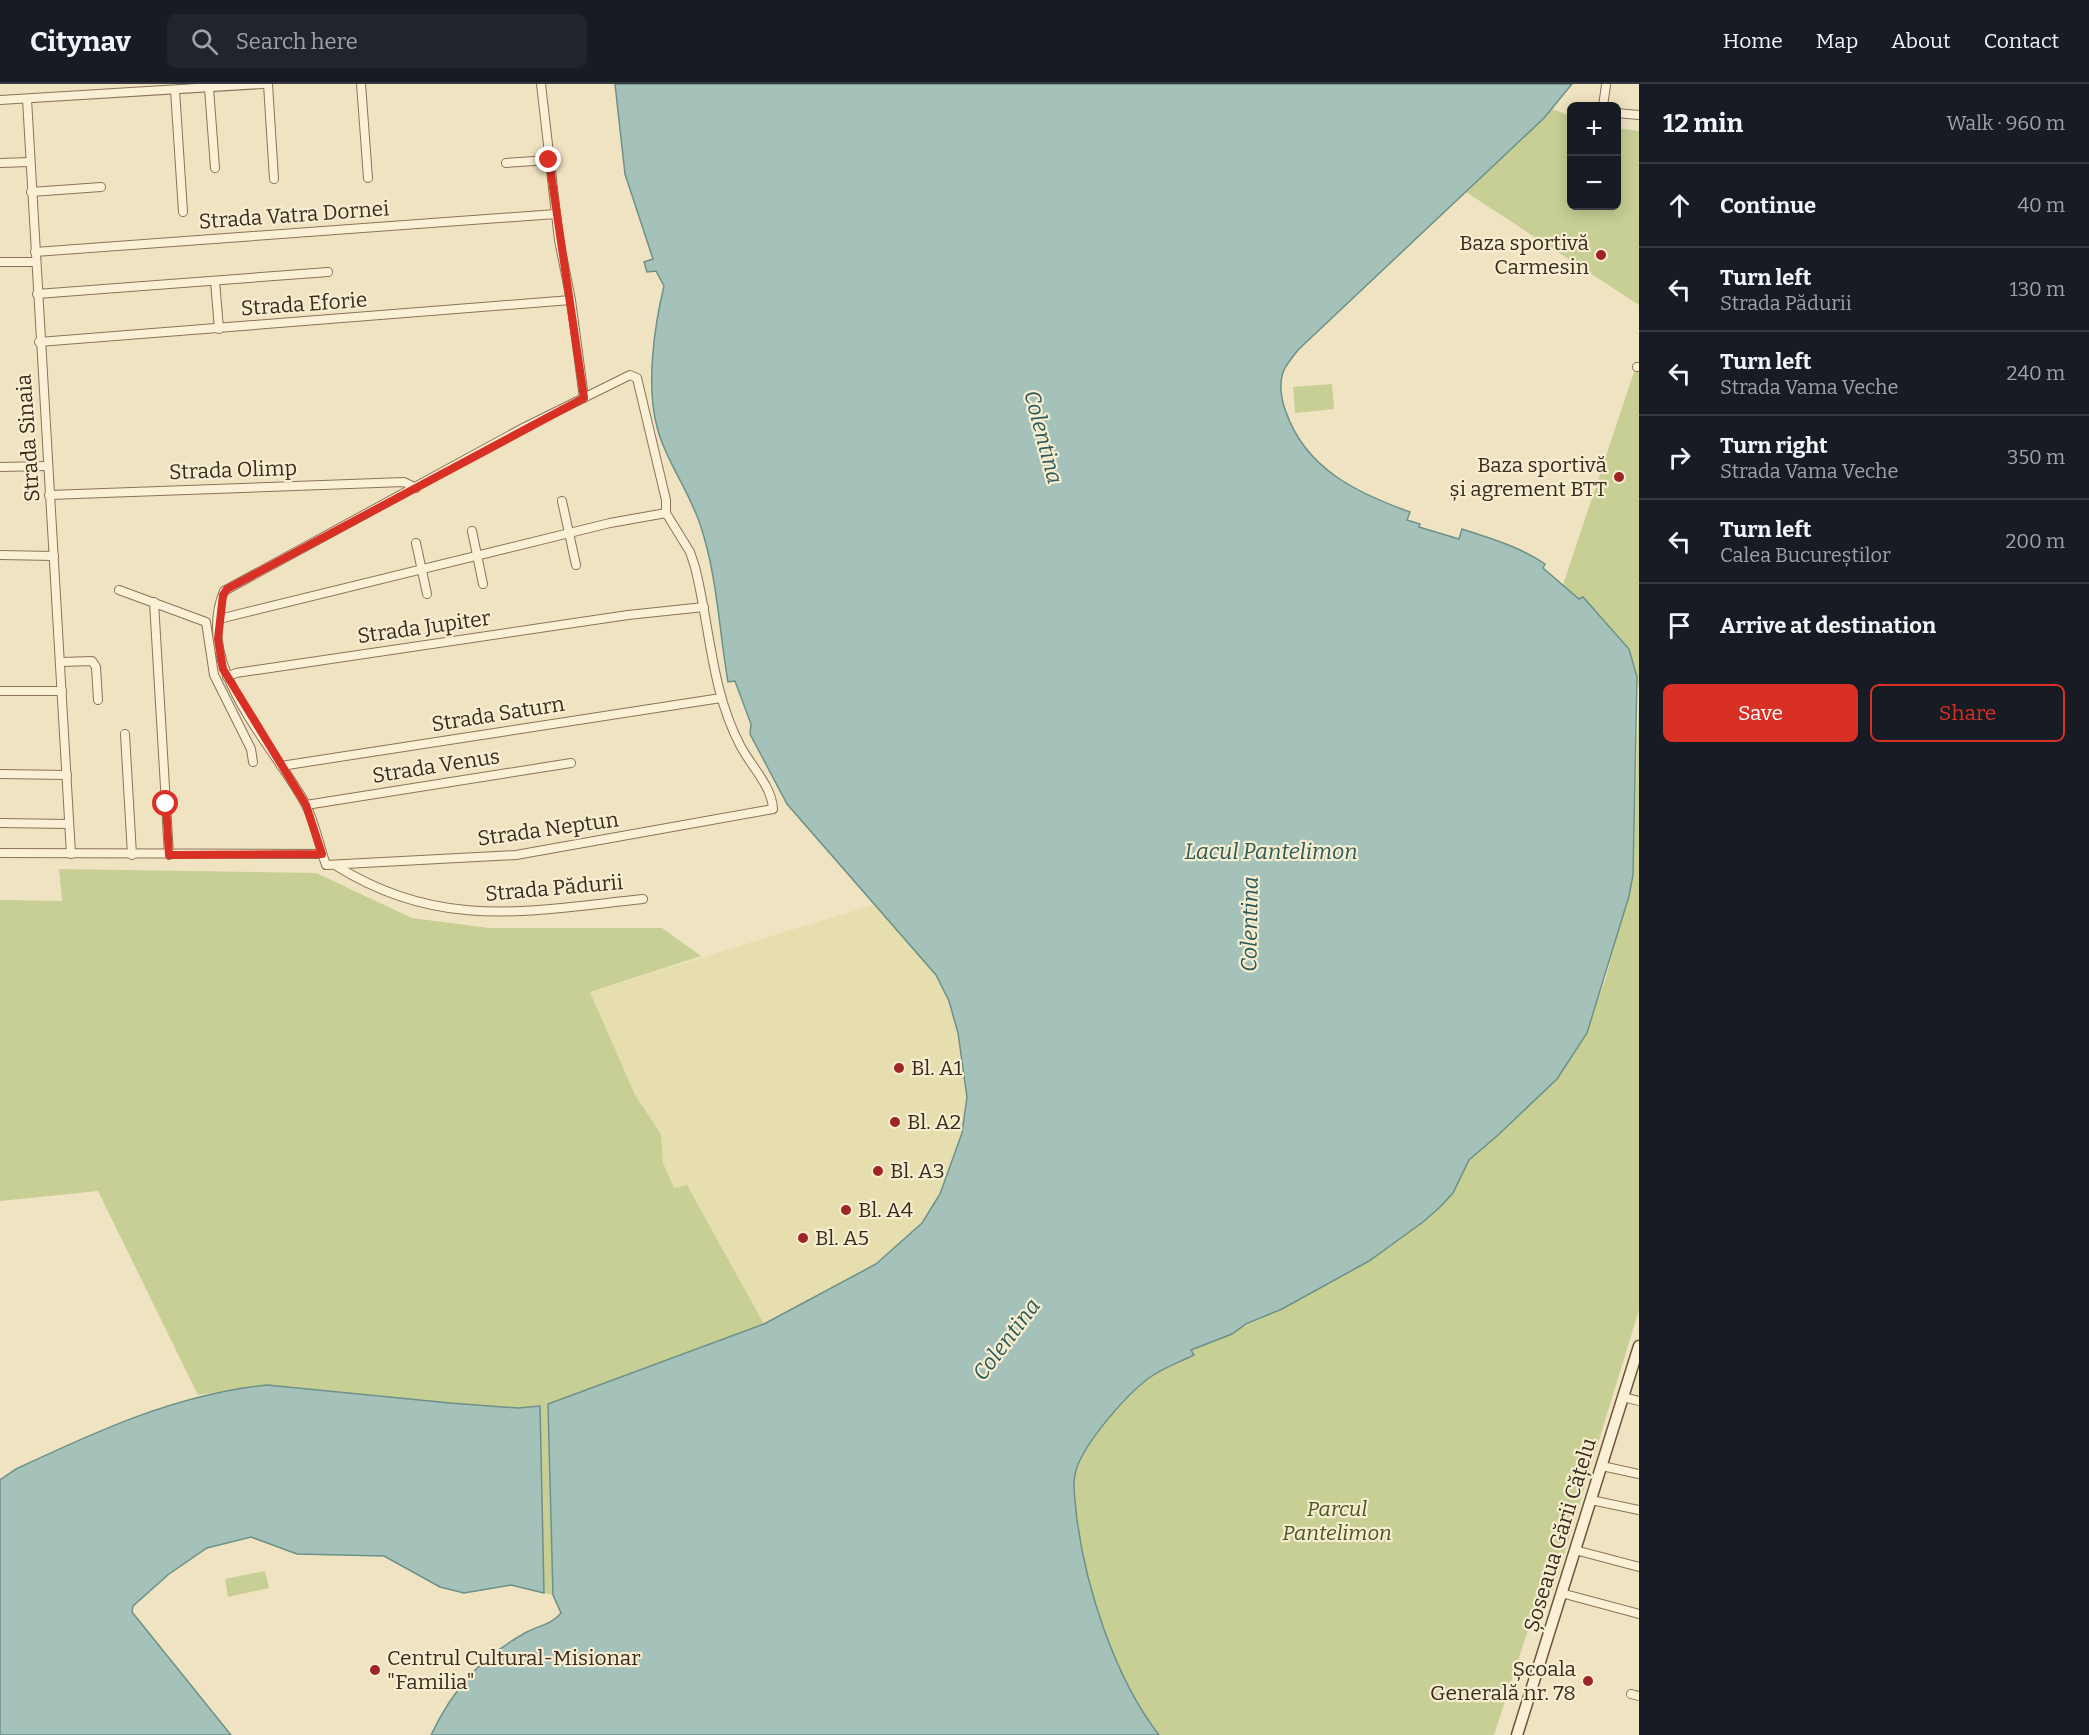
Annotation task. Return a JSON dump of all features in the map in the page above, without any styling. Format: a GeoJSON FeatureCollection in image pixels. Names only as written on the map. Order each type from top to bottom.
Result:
{"type":"FeatureCollection","features":[{"type":"Feature","properties":{"kind":"main road","name":"Șoseaua Gării Cățelu"},"geometry":{"type":"LineString","coordinates":[[1517,1735],[1639,1346]]}},
{"type":"Feature","properties":{"kind":"street"},"geometry":{"type":"LineString","coordinates":[[0,100],[262,84]]}},
{"type":"Feature","properties":{"kind":"street"},"geometry":{"type":"LineString","coordinates":[[268,84],[274,179]]}},
{"type":"Feature","properties":{"kind":"street"},"geometry":{"type":"LineString","coordinates":[[361,84],[368,178]]}},
{"type":"Feature","properties":{"kind":"street"},"geometry":{"type":"LineString","coordinates":[[541,84],[555,214],[571,300],[584,398]]}},
{"type":"Feature","properties":{"kind":"street"},"geometry":{"type":"LineString","coordinates":[[1604,102],[1606,85]]}},
{"type":"Feature","properties":{"kind":"street"},"geometry":{"type":"LineString","coordinates":[[209,88],[215,168]]}},
{"type":"Feature","properties":{"kind":"street"},"geometry":{"type":"LineString","coordinates":[[175,90],[183,212]]}},
{"type":"Feature","properties":{"kind":"street","name":"Strada Sinaia"},"geometry":{"type":"LineString","coordinates":[[27,99],[39,342],[61,662],[71,854]]}},
{"type":"Feature","properties":{"kind":"street"},"geometry":{"type":"LineString","coordinates":[[1621,113],[1639,115]]}},
{"type":"Feature","properties":{"kind":"street"},"geometry":{"type":"LineString","coordinates":[[506,163],[549,160]]}},
{"type":"Feature","properties":{"kind":"street"},"geometry":{"type":"LineString","coordinates":[[0,163],[30,162]]}},
{"type":"Feature","properties":{"kind":"street"},"geometry":{"type":"LineString","coordinates":[[31,192],[100,188]]}},
{"type":"Feature","properties":{"kind":"street","name":"Strada Vatra Dornei"},"geometry":{"type":"LineString","coordinates":[[34,252],[555,214]]}},
{"type":"Feature","properties":{"kind":"street"},"geometry":{"type":"LineString","coordinates":[[0,261],[35,262]]}},
{"type":"Feature","properties":{"kind":"street"},"geometry":{"type":"LineString","coordinates":[[37,294],[328,272]]}},
{"type":"Feature","properties":{"kind":"street"},"geometry":{"type":"LineString","coordinates":[[215,281],[219,329]]}},
{"type":"Feature","properties":{"kind":"street","name":"Strada Eforie"},"geometry":{"type":"LineString","coordinates":[[39,342],[571,300]]}},
{"type":"Feature","properties":{"kind":"street"},"geometry":{"type":"LineString","coordinates":[[330,864],[322,854],[306,805],[227,678],[218,649],[223,595],[227,589],[626,376],[637,378],[666,500],[666,513],[690,552],[704,607],[721,698]]}},
{"type":"Feature","properties":{"kind":"street"},"geometry":{"type":"LineString","coordinates":[[0,467],[47,466]]}},
{"type":"Feature","properties":{"kind":"street","name":"Strada Olimp"},"geometry":{"type":"LineString","coordinates":[[49,495],[404,482],[416,488]]}},
{"type":"Feature","properties":{"kind":"street"},"geometry":{"type":"LineString","coordinates":[[562,501],[576,565]]}},
{"type":"Feature","properties":{"kind":"street"},"geometry":{"type":"LineString","coordinates":[[219,619],[569,532],[666,513]]}},
{"type":"Feature","properties":{"kind":"street"},"geometry":{"type":"LineString","coordinates":[[471,531],[483,584]]}},
{"type":"Feature","properties":{"kind":"street"},"geometry":{"type":"LineString","coordinates":[[416,543],[427,594]]}},
{"type":"Feature","properties":{"kind":"street"},"geometry":{"type":"LineString","coordinates":[[0,555],[54,556]]}},
{"type":"Feature","properties":{"kind":"street"},"geometry":{"type":"LineString","coordinates":[[119,590],[206,622],[214,675],[251,749],[253,762]]}},
{"type":"Feature","properties":{"kind":"street"},"geometry":{"type":"LineString","coordinates":[[154,602],[169,855]]}},
{"type":"Feature","properties":{"kind":"street","name":"Strada Jupiter"},"geometry":{"type":"LineString","coordinates":[[227,678],[236,673],[628,615],[704,607]]}},
{"type":"Feature","properties":{"kind":"street"},"geometry":{"type":"LineString","coordinates":[[61,662],[92,661],[96,667],[98,700]]}},
{"type":"Feature","properties":{"kind":"street"},"geometry":{"type":"LineString","coordinates":[[0,691],[62,691]]}},
{"type":"Feature","properties":{"kind":"street","name":"Strada Saturn"},"geometry":{"type":"LineString","coordinates":[[281,766],[721,698]]}},
{"type":"Feature","properties":{"kind":"street","name":"Strada Neptun"},"geometry":{"type":"LineString","coordinates":[[330,864],[516,855],[773,809],[769,793],[739,744],[721,698]]}},
{"type":"Feature","properties":{"kind":"street"},"geometry":{"type":"LineString","coordinates":[[125,734],[132,855]]}},
{"type":"Feature","properties":{"kind":"street","name":"Strada Venus"},"geometry":{"type":"LineString","coordinates":[[306,805],[571,763]]}},
{"type":"Feature","properties":{"kind":"street"},"geometry":{"type":"LineString","coordinates":[[0,774],[67,775]]}},
{"type":"Feature","properties":{"kind":"street"},"geometry":{"type":"LineString","coordinates":[[0,823],[69,824]]}},
{"type":"Feature","properties":{"kind":"street"},"geometry":{"type":"LineString","coordinates":[[0,853],[322,854]]}},
{"type":"Feature","properties":{"kind":"street","name":"Strada Pădurii"},"geometry":{"type":"LineString","coordinates":[[330,864],[400,897],[459,911],[505,913],[643,898]]}},
{"type":"Feature","properties":{"kind":"street"},"geometry":{"type":"LineString","coordinates":[[1623,1398],[1639,1401]]}},
{"type":"Feature","properties":{"kind":"street"},"geometry":{"type":"LineString","coordinates":[[1602,1466],[1639,1474]]}},
{"type":"Feature","properties":{"kind":"street"},"geometry":{"type":"LineString","coordinates":[[1591,1500],[1639,1510]]}},
{"type":"Feature","properties":{"kind":"street"},"geometry":{"type":"LineString","coordinates":[[1575,1550],[1639,1567]]}},
{"type":"Feature","properties":{"kind":"street"},"geometry":{"type":"LineString","coordinates":[[1562,1593],[1639,1614]]}},
{"type":"Feature","properties":{"kind":"shaded area"},"geometry":{"type":"Polygon","coordinates":[[[876,904],[936,975],[949,1001],[962,1055],[967,1097],[962,1133],[933,1208],[906,1239],[876,1264],[852,1279],[764,1324],[687,1185],[674,1188],[663,1163],[661,1134],[635,1095],[590,992],[876,904]]]}},
{"type":"Feature","properties":{"kind":"green space","name":"Baza sportivă Carmesin"},"geometry":{"type":"Polygon","coordinates":[[[1552,109],[1567,115],[1567,210],[1621,210],[1621,129],[1639,131],[1639,305],[1466,192],[1552,109]]]}},
{"type":"Feature","properties":{"kind":"green space","name":"Baza sportivă și agrement BTT"},"geometry":{"type":"Polygon","coordinates":[[[1635,369],[1639,370],[1639,688],[1635,670],[1622,641],[1601,618],[1563,585],[1635,369]]]}},
{"type":"Feature","properties":{"kind":"green space"},"geometry":{"type":"Polygon","coordinates":[[[1332,384],[1334,409],[1295,413],[1293,387],[1332,384]]]}},
{"type":"Feature","properties":{"kind":"green space","name":"Parcul Pantelimon"},"geometry":{"type":"Polygon","coordinates":[[[1639,697],[1639,1310],[1553,1590],[1542,1587],[1494,1735],[1159,1735],[1128,1686],[1115,1658],[1094,1598],[1080,1539],[1075,1496],[1075,1475],[1080,1459],[1107,1420],[1154,1374],[1194,1356],[1191,1350],[1263,1318],[1453,1193],[1469,1160],[1498,1136],[1597,1002],[1606,978],[1633,875],[1639,697]]]}},
{"type":"Feature","properties":{"kind":"green space"},"geometry":{"type":"Polygon","coordinates":[[[59,869],[316,873],[412,918],[489,928],[662,928],[701,956],[590,992],[635,1095],[661,1134],[663,1163],[674,1188],[687,1185],[764,1324],[548,1404],[553,1595],[544,1593],[540,1406],[518,1408],[450,1403],[267,1385],[198,1395],[98,1191],[0,1201],[0,900],[62,901],[59,869]]]}},
{"type":"Feature","properties":{"kind":"green space"},"geometry":{"type":"Polygon","coordinates":[[[265,1571],[269,1588],[228,1597],[225,1579],[265,1571]]]}},
{"type":"Feature","properties":{"kind":"water","name":"Lacul Pantelimon"},"geometry":{"type":"Polygon","coordinates":[[[615,84],[1572,84],[1544,118],[1299,349],[1285,368],[1281,390],[1284,407],[1295,432],[1306,449],[1336,476],[1371,496],[1410,512],[1407,520],[1420,524],[1419,527],[1459,539],[1462,529],[1505,544],[1535,558],[1545,564],[1543,568],[1579,599],[1583,597],[1629,649],[1637,677],[1633,875],[1629,896],[1587,1033],[1557,1079],[1469,1160],[1453,1193],[1440,1207],[1369,1261],[1282,1309],[1246,1324],[1232,1334],[1191,1350],[1194,1355],[1154,1374],[1118,1407],[1088,1446],[1076,1470],[1074,1485],[1086,1568],[1115,1658],[1128,1686],[1159,1735],[431,1735],[448,1703],[469,1676],[494,1653],[530,1631],[554,1620],[561,1613],[553,1595],[548,1404],[764,1324],[876,1264],[922,1223],[940,1194],[962,1133],[967,1097],[958,1033],[949,1001],[936,975],[787,804],[750,734],[751,724],[735,681],[728,682],[714,582],[706,543],[690,500],[657,427],[652,375],[657,320],[664,286],[656,271],[647,272],[644,262],[653,259],[625,174],[615,84]]]}},
{"type":"Feature","properties":{"kind":"water"},"geometry":{"type":"Polygon","coordinates":[[[267,1385],[450,1403],[518,1408],[540,1406],[544,1593],[511,1585],[464,1593],[440,1587],[384,1556],[297,1554],[251,1537],[207,1548],[169,1574],[133,1606],[132,1612],[231,1735],[0,1735],[0,1480],[16,1469],[46,1455],[138,1416],[201,1397],[267,1385]]]}},
{"type":"Feature","properties":{"kind":"place","name":"Baza sportivă Carmesin"},"geometry":{"type":"Point","coordinates":[1601,255]}},
{"type":"Feature","properties":{"kind":"place","name":"Baza sportivă și agrement BTT"},"geometry":{"type":"Point","coordinates":[1619,477]}},
{"type":"Feature","properties":{"kind":"place","name":"Bl. A1"},"geometry":{"type":"Point","coordinates":[899,1068]}},
{"type":"Feature","properties":{"kind":"place","name":"Bl. A2"},"geometry":{"type":"Point","coordinates":[895,1122]}},
{"type":"Feature","properties":{"kind":"place","name":"Bl. A3"},"geometry":{"type":"Point","coordinates":[878,1171]}},
{"type":"Feature","properties":{"kind":"place","name":"Bl. A4"},"geometry":{"type":"Point","coordinates":[846,1210]}},
{"type":"Feature","properties":{"kind":"place","name":"Bl. A5"},"geometry":{"type":"Point","coordinates":[803,1238]}},
{"type":"Feature","properties":{"kind":"place","name":"Centrul Cultural-Misionar \"Familia\""},"geometry":{"type":"Point","coordinates":[375,1670]}},
{"type":"Feature","properties":{"kind":"place","name":"Școala Generală nr. 78"},"geometry":{"type":"Point","coordinates":[1588,1681]}},
{"type":"Feature","properties":{"kind":"route"},"geometry":{"type":"LineString","coordinates":[[166,804],[169,855],[322,854],[306,805],[223,669],[218,649],[218,627],[224,591],[525,427],[584,398],[549,160]]}},
{"type":"Feature","properties":{"kind":"water label","name":"Colentina"},"geometry":{"type":"Point","coordinates":[1044,437]}},
{"type":"Feature","properties":{"kind":"water label","name":"Colentina"},"geometry":{"type":"Point","coordinates":[1249,924]}},
{"type":"Feature","properties":{"kind":"water label","name":"Colentina"},"geometry":{"type":"Point","coordinates":[1006,1339]}}]}
